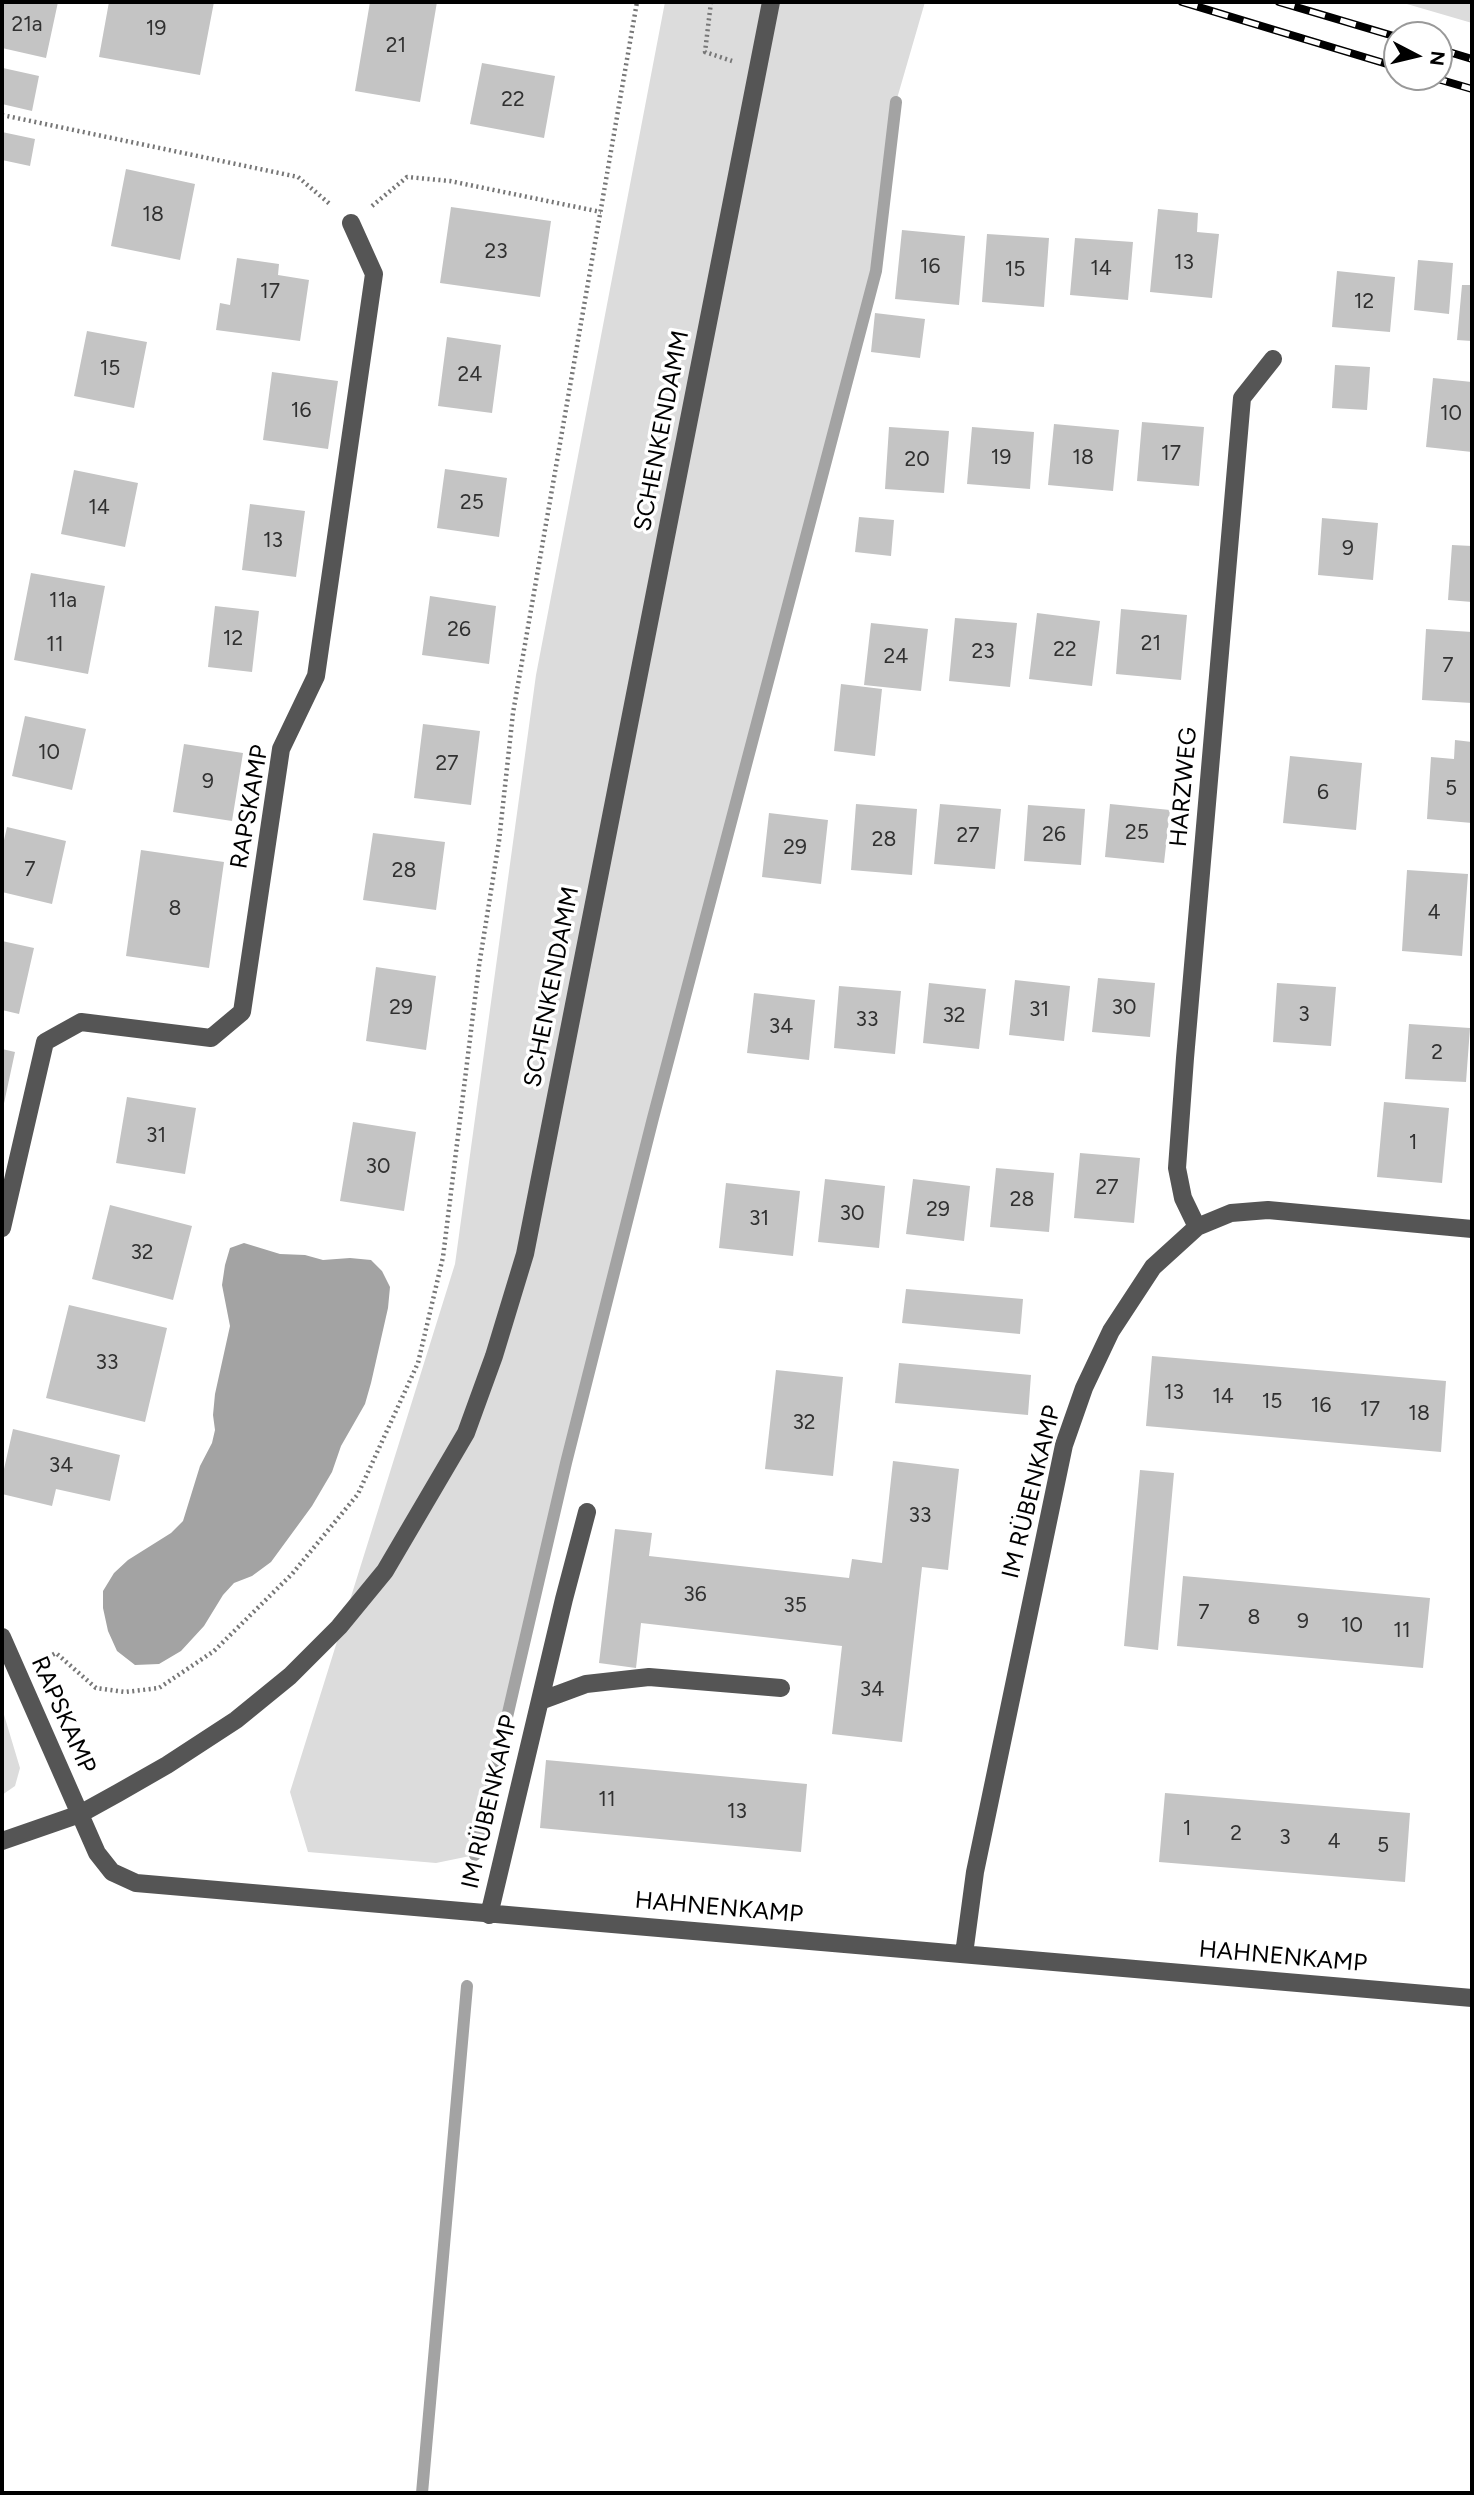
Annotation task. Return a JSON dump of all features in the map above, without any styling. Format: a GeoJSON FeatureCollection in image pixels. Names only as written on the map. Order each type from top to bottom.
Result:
{"type":"FeatureCollection","features":[{"type":"Feature","properties":{"kind":"street","name":"SCHENKENDAMM"},"geometry":{"type":"LineString","coordinates":[[80,1814],[167,1765],[236,1720],[300,1666],[339,1627],[385,1571],[466,1433],[494,1356],[525,1254],[771,2]]}},
{"type":"Feature","properties":{"kind":"street","name":"RAPSKAMP"},"geometry":{"type":"LineString","coordinates":[[2,1228],[45,1042],[81,1022],[211,1038],[242,1012],[281,750],[316,676],[374,274],[351,223]]}},
{"type":"Feature","properties":{"kind":"street","name":"HARZWEG"},"geometry":{"type":"LineString","coordinates":[[1197,1227],[1183,1198],[1177,1168],[1242,398],[1273,359]]}},
{"type":"Feature","properties":{"kind":"street","name":"IM RÜBENKAMP"},"geometry":{"type":"LineString","coordinates":[[964,1954],[975,1872],[1064,1446],[1084,1388],[1111,1331],[1153,1267],[1197,1227],[1231,1213],[1268,1210],[1472,1229]]}},
{"type":"Feature","properties":{"kind":"street","name":"IM RÜBENKAMP"},"geometry":{"type":"LineString","coordinates":[[489,1915],[587,1512]]}},
{"type":"Feature","properties":{"kind":"street","name":"RAPSKAMP"},"geometry":{"type":"LineString","coordinates":[[2,1637],[80,1814]]}},
{"type":"Feature","properties":{"kind":"street","name":"IM RÜBENKAMP"},"geometry":{"type":"LineString","coordinates":[[540,1701],[586,1684],[649,1677],[781,1688]]}},
{"type":"Feature","properties":{"kind":"street"},"geometry":{"type":"LineString","coordinates":[[2,1841],[80,1814]]}},
{"type":"Feature","properties":{"kind":"street","name":"HAHNENKAMP"},"geometry":{"type":"LineString","coordinates":[[80,1814],[97,1853],[112,1872],[136,1883],[1472,1998]]}},
{"type":"Feature","properties":{"kind":"path"},"geometry":{"type":"LineString","coordinates":[[18,1673],[56,1653],[96,1688],[124,1692],[159,1688],[215,1651],[292,1574],[358,1494],[418,1363],[443,1257],[479,966],[499,841],[513,713],[637,2]]}},
{"type":"Feature","properties":{"kind":"path"},"geometry":{"type":"LineString","coordinates":[[705,52],[711,2]]}},
{"type":"Feature","properties":{"kind":"path"},"geometry":{"type":"LineString","coordinates":[[2,115],[298,177],[351,223],[407,177],[450,181],[601,212]]}},
{"type":"Feature","properties":{"kind":"shaded area"},"geometry":{"type":"Polygon","coordinates":[[[665,2],[925,2],[896,102],[876,271],[566,1463],[475,1855],[436,1863],[308,1852],[290,1792],[455,1264],[536,675],[665,2]]]}},
{"type":"Feature","properties":{"kind":"shaded area"},"geometry":{"type":"Polygon","coordinates":[[[1400,2],[1472,2],[1472,23],[1400,2]]]}},
{"type":"Feature","properties":{"kind":"shaded area"},"geometry":{"type":"Polygon","coordinates":[[[244,1243],[280,1254],[305,1255],[323,1260],[371,1260],[382,1271],[390,1287],[388,1308],[371,1383],[365,1404],[341,1446],[332,1472],[312,1506],[271,1562],[252,1576],[234,1583],[223,1595],[204,1626],[181,1651],[159,1664],[135,1665],[117,1651],[108,1631],[103,1608],[103,1591],[114,1573],[128,1560],[171,1533],[183,1521],[200,1466],[212,1443],[215,1430],[215,1394],[230,1326],[222,1285],[225,1265],[230,1248],[244,1243]]]}},
{"type":"Feature","properties":{"kind":"shaded area"},"geometry":{"type":"Polygon","coordinates":[[[2,1708],[20,1768],[15,1786],[2,1795],[2,1708]]]}},
{"type":"Feature","properties":{"kind":"building"},"geometry":{"type":"Polygon","coordinates":[[[2,2],[58,2],[46,58],[2,48],[2,2]]]}},
{"type":"Feature","properties":{"kind":"building"},"geometry":{"type":"Polygon","coordinates":[[[109,2],[214,2],[200,75],[99,57],[109,2]]]}},
{"type":"Feature","properties":{"kind":"building"},"geometry":{"type":"Polygon","coordinates":[[[370,2],[437,2],[420,102],[355,91],[370,2]]]}},
{"type":"Feature","properties":{"kind":"building"},"geometry":{"type":"Polygon","coordinates":[[[482,63],[555,76],[544,138],[470,124],[482,63]]]}},
{"type":"Feature","properties":{"kind":"building"},"geometry":{"type":"Polygon","coordinates":[[[3,68],[39,76],[32,111],[2,104],[3,68]]]}},
{"type":"Feature","properties":{"kind":"building"},"geometry":{"type":"Polygon","coordinates":[[[2,132],[35,139],[30,166],[2,160],[2,132]]]}},
{"type":"Feature","properties":{"kind":"building"},"geometry":{"type":"Polygon","coordinates":[[[126,169],[195,184],[180,260],[111,246],[126,169]]]}},
{"type":"Feature","properties":{"kind":"building"},"geometry":{"type":"Polygon","coordinates":[[[451,207],[551,221],[540,297],[440,283],[451,207]]]}},
{"type":"Feature","properties":{"kind":"building"},"geometry":{"type":"Polygon","coordinates":[[[1158,209],[1198,213],[1197,232],[1219,234],[1212,298],[1150,292],[1158,209]]]}},
{"type":"Feature","properties":{"kind":"building"},"geometry":{"type":"Polygon","coordinates":[[[902,230],[965,236],[959,305],[895,299],[902,230]]]}},
{"type":"Feature","properties":{"kind":"building"},"geometry":{"type":"Polygon","coordinates":[[[987,234],[1049,238],[1044,307],[982,302],[987,234]]]}},
{"type":"Feature","properties":{"kind":"building"},"geometry":{"type":"Polygon","coordinates":[[[1075,238],[1133,242],[1128,300],[1070,295],[1075,238]]]}},
{"type":"Feature","properties":{"kind":"building"},"geometry":{"type":"Polygon","coordinates":[[[237,258],[279,264],[278,275],[309,280],[300,341],[216,330],[220,303],[230,305],[237,258]]]}},
{"type":"Feature","properties":{"kind":"building"},"geometry":{"type":"Polygon","coordinates":[[[1418,260],[1453,263],[1449,314],[1414,310],[1418,260]]]}},
{"type":"Feature","properties":{"kind":"building"},"geometry":{"type":"Polygon","coordinates":[[[1337,271],[1395,277],[1390,332],[1332,327],[1337,271]]]}},
{"type":"Feature","properties":{"kind":"building"},"geometry":{"type":"Polygon","coordinates":[[[1462,285],[1472,285],[1472,341],[1457,340],[1462,285]]]}},
{"type":"Feature","properties":{"kind":"building"},"geometry":{"type":"Polygon","coordinates":[[[875,313],[925,319],[920,358],[871,352],[875,313]]]}},
{"type":"Feature","properties":{"kind":"building"},"geometry":{"type":"Polygon","coordinates":[[[87,331],[147,342],[134,408],[74,396],[87,331]]]}},
{"type":"Feature","properties":{"kind":"building"},"geometry":{"type":"Polygon","coordinates":[[[447,337],[501,345],[492,413],[438,406],[447,337]]]}},
{"type":"Feature","properties":{"kind":"building"},"geometry":{"type":"Polygon","coordinates":[[[1335,365],[1370,367],[1367,410],[1332,408],[1335,365]]]}},
{"type":"Feature","properties":{"kind":"building"},"geometry":{"type":"Polygon","coordinates":[[[272,372],[338,381],[328,449],[263,440],[272,372]]]}},
{"type":"Feature","properties":{"kind":"building"},"geometry":{"type":"Polygon","coordinates":[[[1433,378],[1472,382],[1472,452],[1426,447],[1433,378]]]}},
{"type":"Feature","properties":{"kind":"building"},"geometry":{"type":"Polygon","coordinates":[[[1142,422],[1204,427],[1199,486],[1137,481],[1142,422]]]}},
{"type":"Feature","properties":{"kind":"building"},"geometry":{"type":"Polygon","coordinates":[[[1054,424],[1119,430],[1113,491],[1048,485],[1054,424]]]}},
{"type":"Feature","properties":{"kind":"building"},"geometry":{"type":"Polygon","coordinates":[[[889,427],[949,431],[944,493],[885,489],[889,427]]]}},
{"type":"Feature","properties":{"kind":"building"},"geometry":{"type":"Polygon","coordinates":[[[972,427],[1034,432],[1030,489],[967,484],[972,427]]]}},
{"type":"Feature","properties":{"kind":"building"},"geometry":{"type":"Polygon","coordinates":[[[445,469],[507,478],[499,537],[437,528],[445,469]]]}},
{"type":"Feature","properties":{"kind":"building"},"geometry":{"type":"Polygon","coordinates":[[[74,470],[138,483],[125,547],[61,534],[74,470]]]}},
{"type":"Feature","properties":{"kind":"building"},"geometry":{"type":"Polygon","coordinates":[[[250,504],[305,511],[296,577],[242,570],[250,504]]]}},
{"type":"Feature","properties":{"kind":"building"},"geometry":{"type":"Polygon","coordinates":[[[859,517],[894,520],[891,556],[855,552],[859,517]]]}},
{"type":"Feature","properties":{"kind":"building"},"geometry":{"type":"Polygon","coordinates":[[[1322,518],[1378,523],[1373,580],[1318,575],[1322,518]]]}},
{"type":"Feature","properties":{"kind":"building"},"geometry":{"type":"Polygon","coordinates":[[[1452,545],[1472,546],[1472,602],[1448,600],[1452,545]]]}},
{"type":"Feature","properties":{"kind":"building"},"geometry":{"type":"Polygon","coordinates":[[[31,573],[105,586],[88,674],[14,660],[31,573]]]}},
{"type":"Feature","properties":{"kind":"building"},"geometry":{"type":"Polygon","coordinates":[[[430,596],[496,606],[489,664],[422,655],[430,596]]]}},
{"type":"Feature","properties":{"kind":"building"},"geometry":{"type":"Polygon","coordinates":[[[215,606],[259,611],[252,672],[208,667],[215,606]]]}},
{"type":"Feature","properties":{"kind":"building"},"geometry":{"type":"Polygon","coordinates":[[[1121,609],[1187,615],[1181,680],[1116,674],[1121,609]]]}},
{"type":"Feature","properties":{"kind":"building"},"geometry":{"type":"Polygon","coordinates":[[[1037,613],[1100,621],[1092,686],[1029,679],[1037,613]]]}},
{"type":"Feature","properties":{"kind":"building"},"geometry":{"type":"Polygon","coordinates":[[[955,618],[1017,623],[1010,687],[949,681],[955,618]]]}},
{"type":"Feature","properties":{"kind":"building"},"geometry":{"type":"Polygon","coordinates":[[[871,623],[928,629],[921,691],[864,685],[871,623]]]}},
{"type":"Feature","properties":{"kind":"building"},"geometry":{"type":"Polygon","coordinates":[[[1426,629],[1472,632],[1472,703],[1422,700],[1426,629]]]}},
{"type":"Feature","properties":{"kind":"building"},"geometry":{"type":"Polygon","coordinates":[[[841,684],[882,689],[875,756],[834,751],[841,684]]]}},
{"type":"Feature","properties":{"kind":"building"},"geometry":{"type":"Polygon","coordinates":[[[25,716],[86,729],[72,790],[12,776],[25,716]]]}},
{"type":"Feature","properties":{"kind":"building"},"geometry":{"type":"Polygon","coordinates":[[[423,724],[480,731],[471,805],[414,798],[423,724]]]}},
{"type":"Feature","properties":{"kind":"building"},"geometry":{"type":"Polygon","coordinates":[[[1455,740],[1472,742],[1472,823],[1427,819],[1431,757],[1454,759],[1455,740]]]}},
{"type":"Feature","properties":{"kind":"building"},"geometry":{"type":"Polygon","coordinates":[[[184,744],[243,753],[232,821],[173,812],[184,744]]]}},
{"type":"Feature","properties":{"kind":"building"},"geometry":{"type":"Polygon","coordinates":[[[1290,756],[1362,763],[1356,830],[1283,823],[1290,756]]]}},
{"type":"Feature","properties":{"kind":"building"},"geometry":{"type":"Polygon","coordinates":[[[856,804],[917,809],[912,875],[851,870],[856,804]]]}},
{"type":"Feature","properties":{"kind":"building"},"geometry":{"type":"Polygon","coordinates":[[[940,804],[1001,809],[995,869],[934,864],[940,804]]]}},
{"type":"Feature","properties":{"kind":"building"},"geometry":{"type":"Polygon","coordinates":[[[1110,804],[1170,810],[1164,863],[1105,857],[1110,804]]]}},
{"type":"Feature","properties":{"kind":"building"},"geometry":{"type":"Polygon","coordinates":[[[1028,805],[1085,809],[1081,865],[1024,861],[1028,805]]]}},
{"type":"Feature","properties":{"kind":"building"},"geometry":{"type":"Polygon","coordinates":[[[769,813],[828,820],[821,884],[762,877],[769,813]]]}},
{"type":"Feature","properties":{"kind":"building"},"geometry":{"type":"Polygon","coordinates":[[[7,827],[66,841],[52,904],[2,892],[2,849],[7,827]]]}},
{"type":"Feature","properties":{"kind":"building"},"geometry":{"type":"Polygon","coordinates":[[[373,833],[445,842],[436,910],[363,900],[373,833]]]}},
{"type":"Feature","properties":{"kind":"building"},"geometry":{"type":"Polygon","coordinates":[[[141,850],[224,862],[209,968],[126,956],[141,850]]]}},
{"type":"Feature","properties":{"kind":"building"},"geometry":{"type":"Polygon","coordinates":[[[1407,870],[1468,874],[1462,956],[1402,951],[1407,870]]]}},
{"type":"Feature","properties":{"kind":"building"},"geometry":{"type":"Polygon","coordinates":[[[2,941],[34,948],[19,1014],[2,1010],[2,941]]]}},
{"type":"Feature","properties":{"kind":"building"},"geometry":{"type":"Polygon","coordinates":[[[376,967],[436,976],[426,1050],[366,1041],[376,967]]]}},
{"type":"Feature","properties":{"kind":"building"},"geometry":{"type":"Polygon","coordinates":[[[1098,978],[1155,983],[1150,1037],[1092,1032],[1098,978]]]}},
{"type":"Feature","properties":{"kind":"building"},"geometry":{"type":"Polygon","coordinates":[[[1015,980],[1070,986],[1064,1041],[1009,1035],[1015,980]]]}},
{"type":"Feature","properties":{"kind":"building"},"geometry":{"type":"Polygon","coordinates":[[[929,983],[986,989],[979,1049],[923,1043],[929,983]]]}},
{"type":"Feature","properties":{"kind":"building"},"geometry":{"type":"Polygon","coordinates":[[[1277,983],[1336,987],[1331,1046],[1273,1042],[1277,983]]]}},
{"type":"Feature","properties":{"kind":"building"},"geometry":{"type":"Polygon","coordinates":[[[839,986],[901,991],[895,1054],[834,1048],[839,986]]]}},
{"type":"Feature","properties":{"kind":"building"},"geometry":{"type":"Polygon","coordinates":[[[754,993],[815,1000],[809,1060],[747,1053],[754,993]]]}},
{"type":"Feature","properties":{"kind":"building"},"geometry":{"type":"Polygon","coordinates":[[[1409,1024],[1470,1028],[1466,1082],[1405,1079],[1409,1024]]]}},
{"type":"Feature","properties":{"kind":"building"},"geometry":{"type":"Polygon","coordinates":[[[2,1049],[15,1052],[3,1108],[2,1108],[2,1049]]]}},
{"type":"Feature","properties":{"kind":"building"},"geometry":{"type":"Polygon","coordinates":[[[127,1097],[196,1108],[185,1174],[116,1163],[127,1097]]]}},
{"type":"Feature","properties":{"kind":"building"},"geometry":{"type":"Polygon","coordinates":[[[1384,1102],[1449,1108],[1442,1183],[1377,1177],[1384,1102]]]}},
{"type":"Feature","properties":{"kind":"building"},"geometry":{"type":"Polygon","coordinates":[[[353,1122],[416,1132],[404,1211],[340,1201],[353,1122]]]}},
{"type":"Feature","properties":{"kind":"building"},"geometry":{"type":"Polygon","coordinates":[[[1080,1153],[1140,1158],[1134,1223],[1074,1218],[1080,1153]]]}},
{"type":"Feature","properties":{"kind":"building"},"geometry":{"type":"Polygon","coordinates":[[[996,1168],[1054,1173],[1049,1232],[990,1227],[996,1168]]]}},
{"type":"Feature","properties":{"kind":"building"},"geometry":{"type":"Polygon","coordinates":[[[825,1179],[885,1186],[879,1248],[818,1242],[825,1179]]]}},
{"type":"Feature","properties":{"kind":"building"},"geometry":{"type":"Polygon","coordinates":[[[913,1179],[970,1186],[964,1241],[906,1234],[913,1179]]]}},
{"type":"Feature","properties":{"kind":"building"},"geometry":{"type":"Polygon","coordinates":[[[726,1183],[800,1191],[793,1256],[719,1248],[726,1183]]]}},
{"type":"Feature","properties":{"kind":"building"},"geometry":{"type":"Polygon","coordinates":[[[110,1205],[192,1226],[173,1300],[92,1279],[110,1205]]]}},
{"type":"Feature","properties":{"kind":"building"},"geometry":{"type":"Polygon","coordinates":[[[906,1289],[1023,1299],[1020,1334],[902,1323],[906,1289]]]}},
{"type":"Feature","properties":{"kind":"building"},"geometry":{"type":"Polygon","coordinates":[[[69,1305],[167,1328],[145,1422],[46,1398],[69,1305]]]}},
{"type":"Feature","properties":{"kind":"building"},"geometry":{"type":"Polygon","coordinates":[[[1152,1356],[1446,1381],[1441,1452],[1146,1426],[1152,1356]]]}},
{"type":"Feature","properties":{"kind":"building"},"geometry":{"type":"Polygon","coordinates":[[[899,1363],[1031,1375],[1028,1415],[895,1403],[899,1363]]]}},
{"type":"Feature","properties":{"kind":"building"},"geometry":{"type":"Polygon","coordinates":[[[776,1370],[843,1377],[833,1476],[765,1469],[776,1370]]]}},
{"type":"Feature","properties":{"kind":"building"},"geometry":{"type":"Polygon","coordinates":[[[13,1429],[120,1455],[110,1501],[56,1489],[52,1506],[2,1494],[2,1478],[13,1429]]]}},
{"type":"Feature","properties":{"kind":"building"},"geometry":{"type":"Polygon","coordinates":[[[893,1461],[959,1469],[948,1570],[922,1567],[902,1742],[832,1734],[842,1646],[641,1623],[636,1668],[599,1663],[615,1529],[652,1533],[649,1556],[849,1578],[852,1559],[882,1563],[893,1461]]]}},
{"type":"Feature","properties":{"kind":"building"},"geometry":{"type":"Polygon","coordinates":[[[1140,1470],[1174,1473],[1158,1650],[1124,1646],[1140,1470]]]}},
{"type":"Feature","properties":{"kind":"building"},"geometry":{"type":"Polygon","coordinates":[[[1183,1576],[1430,1598],[1423,1668],[1177,1646],[1183,1576]]]}},
{"type":"Feature","properties":{"kind":"building"},"geometry":{"type":"Polygon","coordinates":[[[546,1760],[807,1784],[801,1852],[540,1828],[546,1760]]]}},
{"type":"Feature","properties":{"kind":"building"},"geometry":{"type":"Polygon","coordinates":[[[1165,1793],[1410,1813],[1405,1882],[1159,1862],[1165,1793]]]}},
{"type":"Feature","properties":{"kind":"waterway"},"geometry":{"type":"LineString","coordinates":[[475,1855],[566,1463],[653,1118],[876,271],[896,102]]}},
{"type":"Feature","properties":{"kind":"waterway"},"geometry":{"type":"LineString","coordinates":[[422,2493],[467,1986]]}},
{"type":"Feature","properties":{"kind":"railway"},"geometry":{"type":"LineString","coordinates":[[1182,2],[1383,63]]}},
{"type":"Feature","properties":{"kind":"railway"},"geometry":{"type":"LineString","coordinates":[[1279,2],[1383,33]]}},
{"type":"Feature","properties":{"kind":"railway"},"geometry":{"type":"LineString","coordinates":[[1453,53],[1472,59]]}},
{"type":"Feature","properties":{"kind":"railway"},"geometry":{"type":"LineString","coordinates":[[1453,83],[1472,89]]}}]}
